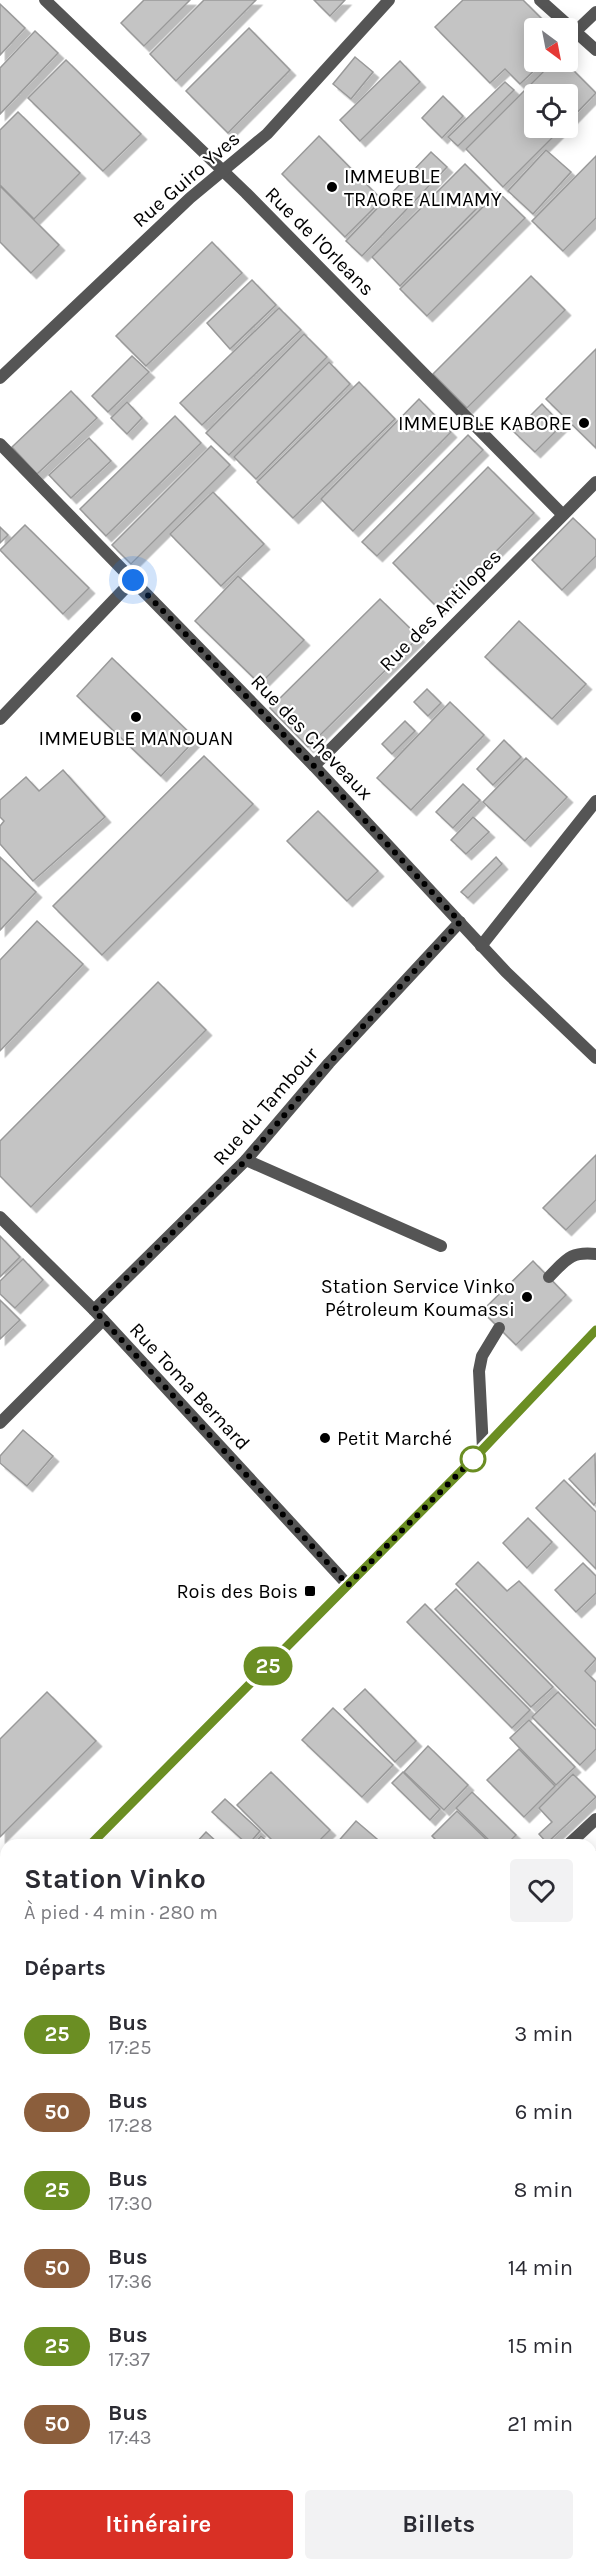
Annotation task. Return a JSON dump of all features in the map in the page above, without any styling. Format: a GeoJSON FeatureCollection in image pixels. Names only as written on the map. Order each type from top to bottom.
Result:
{"type":"FeatureCollection","features":[{"type":"Feature","properties":{"kind":"street","name":"Rue de l'Orleans"},"geometry":{"type":"LineString","coordinates":[[45,0],[223,172],[562,514]]}},
{"type":"Feature","properties":{"kind":"street","name":"Rue Guiro Yves"},"geometry":{"type":"LineString","coordinates":[[0,378],[190,198],[267,134],[390,0]]}},
{"type":"Feature","properties":{"kind":"street"},"geometry":{"type":"LineString","coordinates":[[540,0],[561,18]]}},
{"type":"Feature","properties":{"kind":"street"},"geometry":{"type":"LineString","coordinates":[[578,29],[596,12]]}},
{"type":"Feature","properties":{"kind":"street"},"geometry":{"type":"LineString","coordinates":[[578,33],[596,50]]}},
{"type":"Feature","properties":{"kind":"street","name":"Rue des Cheveaux"},"geometry":{"type":"LineString","coordinates":[[0,444],[314,766],[481,946],[596,1058]]}},
{"type":"Feature","properties":{"kind":"street","name":"Rue des Antilopes"},"geometry":{"type":"LineString","coordinates":[[314,766],[596,482]]}},
{"type":"Feature","properties":{"kind":"street"},"geometry":{"type":"LineString","coordinates":[[0,719],[133,580]]}},
{"type":"Feature","properties":{"kind":"street"},"geometry":{"type":"LineString","coordinates":[[481,946],[596,801]]}},
{"type":"Feature","properties":{"kind":"street","name":"Rue du Tambour"},"geometry":{"type":"LineString","coordinates":[[94,1310],[246,1160],[329,1063],[460,922]]}},
{"type":"Feature","properties":{"kind":"street"},"geometry":{"type":"LineString","coordinates":[[246,1160],[441,1246]]}},
{"type":"Feature","properties":{"kind":"street","name":"Rue Toma Bernard"},"geometry":{"type":"LineString","coordinates":[[0,1217],[94,1310],[348,1585]]}},
{"type":"Feature","properties":{"kind":"street"},"geometry":{"type":"LineString","coordinates":[[549,1277],[570,1255],[582,1252],[596,1254]]}},
{"type":"Feature","properties":{"kind":"street"},"geometry":{"type":"LineString","coordinates":[[0,1423],[103,1320]]}},
{"type":"Feature","properties":{"kind":"street"},"geometry":{"type":"LineString","coordinates":[[483,1449],[478,1371],[482,1356],[499,1328]]}},
{"type":"Feature","properties":{"kind":"street"},"geometry":{"type":"LineString","coordinates":[[96,1839],[483,1449],[596,1330]]}},
{"type":"Feature","properties":{"kind":"street"},"geometry":{"type":"LineString","coordinates":[[574,1839],[596,1819]]}},
{"type":"Feature","properties":{"kind":"building"},"geometry":{"type":"Polygon","coordinates":[[[144,0],[190,0],[144,46],[121,23],[144,0]]]}},
{"type":"Feature","properties":{"kind":"building"},"geometry":{"type":"Polygon","coordinates":[[[204,0],[256,0],[176,81],[150,54],[204,0]]]}},
{"type":"Feature","properties":{"kind":"building"},"geometry":{"type":"Polygon","coordinates":[[[314,0],[345,0],[330,16],[314,0]]]}},
{"type":"Feature","properties":{"kind":"building"},"geometry":{"type":"Polygon","coordinates":[[[463,0],[523,0],[541,18],[524,18],[524,72],[533,72],[520,84],[505,69],[490,83],[435,27],[463,0]]]}},
{"type":"Feature","properties":{"kind":"building"},"geometry":{"type":"Polygon","coordinates":[[[0,4],[25,28],[0,55],[0,4]]]}},
{"type":"Feature","properties":{"kind":"building"},"geometry":{"type":"Polygon","coordinates":[[[249,28],[290,70],[228,133],[186,91],[249,28]]]}},
{"type":"Feature","properties":{"kind":"building"},"geometry":{"type":"Polygon","coordinates":[[[35,31],[58,53],[0,114],[0,68],[35,31]]]}},
{"type":"Feature","properties":{"kind":"building"},"geometry":{"type":"Polygon","coordinates":[[[355,57],[373,72],[351,99],[333,84],[355,57]]]}},
{"type":"Feature","properties":{"kind":"building"},"geometry":{"type":"Polygon","coordinates":[[[66,60],[141,134],[103,171],[28,98],[66,60]]]}},
{"type":"Feature","properties":{"kind":"building"},"geometry":{"type":"Polygon","coordinates":[[[400,61],[420,82],[360,141],[340,120],[400,61]]]}},
{"type":"Feature","properties":{"kind":"building"},"geometry":{"type":"Polygon","coordinates":[[[543,72],[575,72],[596,93],[578,112],[578,84],[531,84],[543,72]]]}},
{"type":"Feature","properties":{"kind":"building"},"geometry":{"type":"Polygon","coordinates":[[[505,82],[514,90],[458,146],[448,137],[505,82]]]}},
{"type":"Feature","properties":{"kind":"building"},"geometry":{"type":"Polygon","coordinates":[[[524,91],[524,138],[552,138],[503,187],[466,149],[524,91]]]}},
{"type":"Feature","properties":{"kind":"building"},"geometry":{"type":"Polygon","coordinates":[[[443,96],[463,116],[442,138],[422,118],[443,96]]]}},
{"type":"Feature","properties":{"kind":"building"},"geometry":{"type":"Polygon","coordinates":[[[18,112],[80,173],[34,219],[0,185],[0,130],[18,112]]]}},
{"type":"Feature","properties":{"kind":"building","name":"IMMEUBLE TRAORE ALIMAMY"},"geometry":{"type":"Polygon","coordinates":[[[319,136],[382,200],[345,237],[282,174],[319,136]]]}},
{"type":"Feature","properties":{"kind":"building"},"geometry":{"type":"Polygon","coordinates":[[[546,150],[571,172],[533,214],[508,191],[546,150]]]}},
{"type":"Feature","properties":{"kind":"building"},"geometry":{"type":"Polygon","coordinates":[[[431,152],[447,167],[362,256],[346,241],[431,152]]]}},
{"type":"Feature","properties":{"kind":"building"},"geometry":{"type":"Polygon","coordinates":[[[596,156],[596,218],[563,251],[532,221],[596,156]]]}},
{"type":"Feature","properties":{"kind":"building"},"geometry":{"type":"Polygon","coordinates":[[[465,164],[493,192],[400,286],[372,257],[465,164]]]}},
{"type":"Feature","properties":{"kind":"building"},"geometry":{"type":"Polygon","coordinates":[[[0,186],[59,245],[31,273],[0,242],[0,186]]]}},
{"type":"Feature","properties":{"kind":"building"},"geometry":{"type":"Polygon","coordinates":[[[498,192],[525,218],[427,316],[400,289],[498,192]]]}},
{"type":"Feature","properties":{"kind":"building"},"geometry":{"type":"Polygon","coordinates":[[[212,242],[242,273],[146,366],[116,336],[212,242]]]}},
{"type":"Feature","properties":{"kind":"building"},"geometry":{"type":"Polygon","coordinates":[[[531,276],[565,310],[467,408],[433,374],[531,276]]]}},
{"type":"Feature","properties":{"kind":"building"},"geometry":{"type":"Polygon","coordinates":[[[252,280],[276,305],[230,349],[207,323],[252,280]]]}},
{"type":"Feature","properties":{"kind":"building"},"geometry":{"type":"Polygon","coordinates":[[[279,308],[301,330],[202,425],[180,403],[279,308]]]}},
{"type":"Feature","properties":{"kind":"building"},"geometry":{"type":"Polygon","coordinates":[[[304,334],[327,357],[229,455],[206,433],[304,334]]]}},
{"type":"Feature","properties":{"kind":"building","name":"IMMEUBLE KABORE"},"geometry":{"type":"Polygon","coordinates":[[[596,349],[596,448],[546,399],[596,349]]]}},
{"type":"Feature","properties":{"kind":"building"},"geometry":{"type":"Polygon","coordinates":[[[132,356],[149,372],[108,412],[92,396],[132,356]]]}},
{"type":"Feature","properties":{"kind":"building"},"geometry":{"type":"Polygon","coordinates":[[[329,362],[350,384],[256,479],[234,457],[329,362]]]}},
{"type":"Feature","properties":{"kind":"building"},"geometry":{"type":"Polygon","coordinates":[[[359,382],[395,419],[293,518],[257,482],[359,382]]]}},
{"type":"Feature","properties":{"kind":"building"},"geometry":{"type":"Polygon","coordinates":[[[71,391],[97,418],[37,474],[12,447],[71,391]]]}},
{"type":"Feature","properties":{"kind":"building"},"geometry":{"type":"Polygon","coordinates":[[[419,399],[451,432],[353,531],[321,499],[419,399]]]}},
{"type":"Feature","properties":{"kind":"building"},"geometry":{"type":"Polygon","coordinates":[[[127,402],[142,418],[127,434],[111,418],[127,402]]]}},
{"type":"Feature","properties":{"kind":"building"},"geometry":{"type":"Polygon","coordinates":[[[542,404],[562,425],[535,452],[514,432],[542,404]]]}},
{"type":"Feature","properties":{"kind":"building"},"geometry":{"type":"Polygon","coordinates":[[[175,416],[201,443],[106,536],[80,509],[175,416]]]}},
{"type":"Feature","properties":{"kind":"building"},"geometry":{"type":"Polygon","coordinates":[[[468,435],[483,450],[377,556],[362,542],[468,435]]]}},
{"type":"Feature","properties":{"kind":"building"},"geometry":{"type":"Polygon","coordinates":[[[89,438],[111,461],[71,498],[49,475],[89,438]]]}},
{"type":"Feature","properties":{"kind":"building"},"geometry":{"type":"Polygon","coordinates":[[[211,446],[230,465],[131,564],[112,545],[211,446]]]}},
{"type":"Feature","properties":{"kind":"building"},"geometry":{"type":"Polygon","coordinates":[[[488,467],[534,513],[439,609],[393,563],[488,467]]]}},
{"type":"Feature","properties":{"kind":"building"},"geometry":{"type":"Polygon","coordinates":[[[213,492],[264,544],[221,586],[170,534],[213,492]]]}},
{"type":"Feature","properties":{"kind":"building"},"geometry":{"type":"Polygon","coordinates":[[[573,518],[596,540],[596,556],[562,590],[532,560],[573,518]]]}},
{"type":"Feature","properties":{"kind":"building"},"geometry":{"type":"Polygon","coordinates":[[[25,525],[89,588],[63,614],[0,550],[25,525]]]}},
{"type":"Feature","properties":{"kind":"building"},"geometry":{"type":"Polygon","coordinates":[[[0,527],[8,535],[0,543],[0,527]]]}},
{"type":"Feature","properties":{"kind":"building"},"geometry":{"type":"Polygon","coordinates":[[[238,576],[304,640],[260,684],[195,621],[238,576]]]}},
{"type":"Feature","properties":{"kind":"building"},"geometry":{"type":"Polygon","coordinates":[[[380,599],[419,637],[308,747],[270,708],[380,599]]]}},
{"type":"Feature","properties":{"kind":"building"},"geometry":{"type":"Polygon","coordinates":[[[519,621],[586,684],[552,719],[485,657],[519,621]]]}},
{"type":"Feature","properties":{"kind":"building","name":"IMMEUBLE MANOUAN"},"geometry":{"type":"Polygon","coordinates":[[[112,658],[196,739],[161,776],[77,696],[112,658]]]}},
{"type":"Feature","properties":{"kind":"building"},"geometry":{"type":"Polygon","coordinates":[[[427,689],[441,703],[428,716],[414,702],[427,689]]]}},
{"type":"Feature","properties":{"kind":"building"},"geometry":{"type":"Polygon","coordinates":[[[450,702],[484,735],[411,810],[377,778],[450,702]]]}},
{"type":"Feature","properties":{"kind":"building"},"geometry":{"type":"Polygon","coordinates":[[[405,721],[415,731],[392,754],[382,744],[405,721]]]}},
{"type":"Feature","properties":{"kind":"building"},"geometry":{"type":"Polygon","coordinates":[[[504,740],[521,757],[493,785],[477,769],[504,740]]]}},
{"type":"Feature","properties":{"kind":"building"},"geometry":{"type":"Polygon","coordinates":[[[204,756],[253,804],[102,955],[53,906],[204,756]]]}},
{"type":"Feature","properties":{"kind":"building"},"geometry":{"type":"Polygon","coordinates":[[[526,758],[567,797],[525,841],[483,802],[526,758]]]}},
{"type":"Feature","properties":{"kind":"building"},"geometry":{"type":"Polygon","coordinates":[[[63,770],[105,817],[33,881],[0,844],[0,826],[4,821],[0,817],[0,800],[26,777],[39,791],[63,770]]]}},
{"type":"Feature","properties":{"kind":"building"},"geometry":{"type":"Polygon","coordinates":[[[463,784],[480,800],[453,828],[436,812],[463,784]]]}},
{"type":"Feature","properties":{"kind":"building"},"geometry":{"type":"Polygon","coordinates":[[[318,811],[378,871],[347,901],[287,841],[318,811]]]}},
{"type":"Feature","properties":{"kind":"building"},"geometry":{"type":"Polygon","coordinates":[[[473,817],[489,832],[466,854],[451,840],[473,817]]]}},
{"type":"Feature","properties":{"kind":"building"},"geometry":{"type":"Polygon","coordinates":[[[0,857],[36,892],[0,930],[0,857]]]}},
{"type":"Feature","properties":{"kind":"building"},"geometry":{"type":"Polygon","coordinates":[[[496,857],[502,864],[468,898],[461,892],[496,857]]]}},
{"type":"Feature","properties":{"kind":"building"},"geometry":{"type":"Polygon","coordinates":[[[37,921],[83,964],[0,1051],[0,960],[37,921]]]}},
{"type":"Feature","properties":{"kind":"building"},"geometry":{"type":"Polygon","coordinates":[[[158,982],[206,1030],[31,1207],[0,1176],[0,1141],[158,982]]]}},
{"type":"Feature","properties":{"kind":"building"},"geometry":{"type":"Polygon","coordinates":[[[596,1155],[596,1200],[566,1230],[543,1208],[596,1155]]]}},
{"type":"Feature","properties":{"kind":"building"},"geometry":{"type":"Polygon","coordinates":[[[0,1236],[20,1257],[0,1277],[0,1236]]]}},
{"type":"Feature","properties":{"kind":"building"},"geometry":{"type":"Polygon","coordinates":[[[23,1259],[43,1280],[15,1308],[0,1294],[0,1281],[23,1259]]]}},
{"type":"Feature","properties":{"kind":"building"},"geometry":{"type":"Polygon","coordinates":[[[533,1261],[566,1295],[516,1345],[482,1311],[533,1261]]]}},
{"type":"Feature","properties":{"kind":"building"},"geometry":{"type":"Polygon","coordinates":[[[0,1300],[20,1320],[0,1339],[0,1300]]]}},
{"type":"Feature","properties":{"kind":"building"},"geometry":{"type":"Polygon","coordinates":[[[23,1430],[53,1456],[27,1486],[0,1463],[0,1456],[23,1430]]]}},
{"type":"Feature","properties":{"kind":"building"},"geometry":{"type":"Polygon","coordinates":[[[595,1454],[596,1502],[594,1505],[569,1479],[595,1454]]]}},
{"type":"Feature","properties":{"kind":"building"},"geometry":{"type":"Polygon","coordinates":[[[564,1480],[596,1512],[596,1569],[536,1508],[564,1480]]]}},
{"type":"Feature","properties":{"kind":"building"},"geometry":{"type":"Polygon","coordinates":[[[528,1518],[552,1542],[527,1568],[503,1543],[528,1518]]]}},
{"type":"Feature","properties":{"kind":"building"},"geometry":{"type":"Polygon","coordinates":[[[478,1562],[507,1591],[519,1581],[596,1659],[585,1671],[596,1682],[596,1726],[456,1584],[478,1562]]]}},
{"type":"Feature","properties":{"kind":"building"},"geometry":{"type":"Polygon","coordinates":[[[583,1563],[596,1576],[596,1593],[576,1612],[555,1590],[583,1563]]]}},
{"type":"Feature","properties":{"kind":"building"},"geometry":{"type":"Polygon","coordinates":[[[456,1589],[553,1687],[531,1707],[435,1609],[456,1589]]]}},
{"type":"Feature","properties":{"kind":"building"},"geometry":{"type":"Polygon","coordinates":[[[425,1604],[530,1710],[512,1728],[407,1622],[425,1604]]]}},
{"type":"Feature","properties":{"kind":"building"},"geometry":{"type":"Polygon","coordinates":[[[365,1689],[416,1741],[395,1762],[344,1709],[365,1689]]]}},
{"type":"Feature","properties":{"kind":"building"},"geometry":{"type":"Polygon","coordinates":[[[47,1692],[96,1741],[0,1837],[0,1739],[47,1692]]]}},
{"type":"Feature","properties":{"kind":"building"},"geometry":{"type":"Polygon","coordinates":[[[558,1692],[596,1730],[596,1749],[580,1765],[532,1717],[558,1692]]]}},
{"type":"Feature","properties":{"kind":"building"},"geometry":{"type":"Polygon","coordinates":[[[333,1708],[393,1765],[362,1797],[302,1740],[333,1708]]]}},
{"type":"Feature","properties":{"kind":"building"},"geometry":{"type":"Polygon","coordinates":[[[529,1720],[575,1767],[556,1785],[510,1738],[529,1720]]]}},
{"type":"Feature","properties":{"kind":"building"},"geometry":{"type":"Polygon","coordinates":[[[428,1746],[468,1785],[444,1810],[404,1772],[428,1746]]]}},
{"type":"Feature","properties":{"kind":"building"},"geometry":{"type":"Polygon","coordinates":[[[519,1749],[555,1786],[524,1817],[487,1780],[519,1749]]]}},
{"type":"Feature","properties":{"kind":"building"},"geometry":{"type":"Polygon","coordinates":[[[271,1772],[330,1830],[321,1839],[271,1839],[237,1805],[271,1772]]]}},
{"type":"Feature","properties":{"kind":"building"},"geometry":{"type":"Polygon","coordinates":[[[403,1772],[440,1809],[430,1820],[392,1783],[403,1772]]]}},
{"type":"Feature","properties":{"kind":"building"},"geometry":{"type":"Polygon","coordinates":[[[573,1774],[596,1797],[551,1839],[543,1839],[539,1834],[552,1822],[539,1808],[573,1774]]]}},
{"type":"Feature","properties":{"kind":"building"},"geometry":{"type":"Polygon","coordinates":[[[472,1792],[516,1835],[512,1839],[488,1839],[456,1808],[472,1792]]]}},
{"type":"Feature","properties":{"kind":"building"},"geometry":{"type":"Polygon","coordinates":[[[225,1799],[260,1831],[253,1839],[241,1839],[212,1812],[225,1799]]]}},
{"type":"Feature","properties":{"kind":"building"},"geometry":{"type":"Polygon","coordinates":[[[457,1811],[486,1839],[435,1839],[432,1836],[457,1811]]]}},
{"type":"Feature","properties":{"kind":"building"},"geometry":{"type":"Polygon","coordinates":[[[356,1821],[377,1839],[340,1839],[356,1821]]]}},
{"type":"Feature","properties":{"kind":"building"},"geometry":{"type":"Polygon","coordinates":[[[206,1832],[214,1839],[200,1839],[206,1832]]]}},
{"type":"Feature","properties":{"kind":"bus line","name":"25"},"geometry":{"type":"LineString","coordinates":[[96,1839],[483,1449],[596,1330]]}},
{"type":"Feature","properties":{"kind":"place","name":"IMMEUBLE TRAORE ALIMAMY"},"geometry":{"type":"Point","coordinates":[332,187]}},
{"type":"Feature","properties":{"kind":"place","name":"IMMEUBLE KABORE"},"geometry":{"type":"Point","coordinates":[584,423]}},
{"type":"Feature","properties":{"kind":"place","name":"IMMEUBLE MANOUAN"},"geometry":{"type":"Point","coordinates":[136,717]}},
{"type":"Feature","properties":{"kind":"place","name":"Station Service Vinko Pétroleum Koumassi"},"geometry":{"type":"Point","coordinates":[527,1297]}},
{"type":"Feature","properties":{"kind":"place","name":"Petit Marché"},"geometry":{"type":"Point","coordinates":[325,1438]}},
{"type":"Feature","properties":{"kind":"place","name":"Rois des Bois"},"geometry":{"type":"Point","coordinates":[310,1591]}},
{"type":"Feature","properties":{"kind":"route"},"geometry":{"type":"LineString","coordinates":[[133,580],[314,766],[460,922],[329,1063],[246,1160],[190,1218],[94,1310],[348,1585],[473,1459]]}}]}
